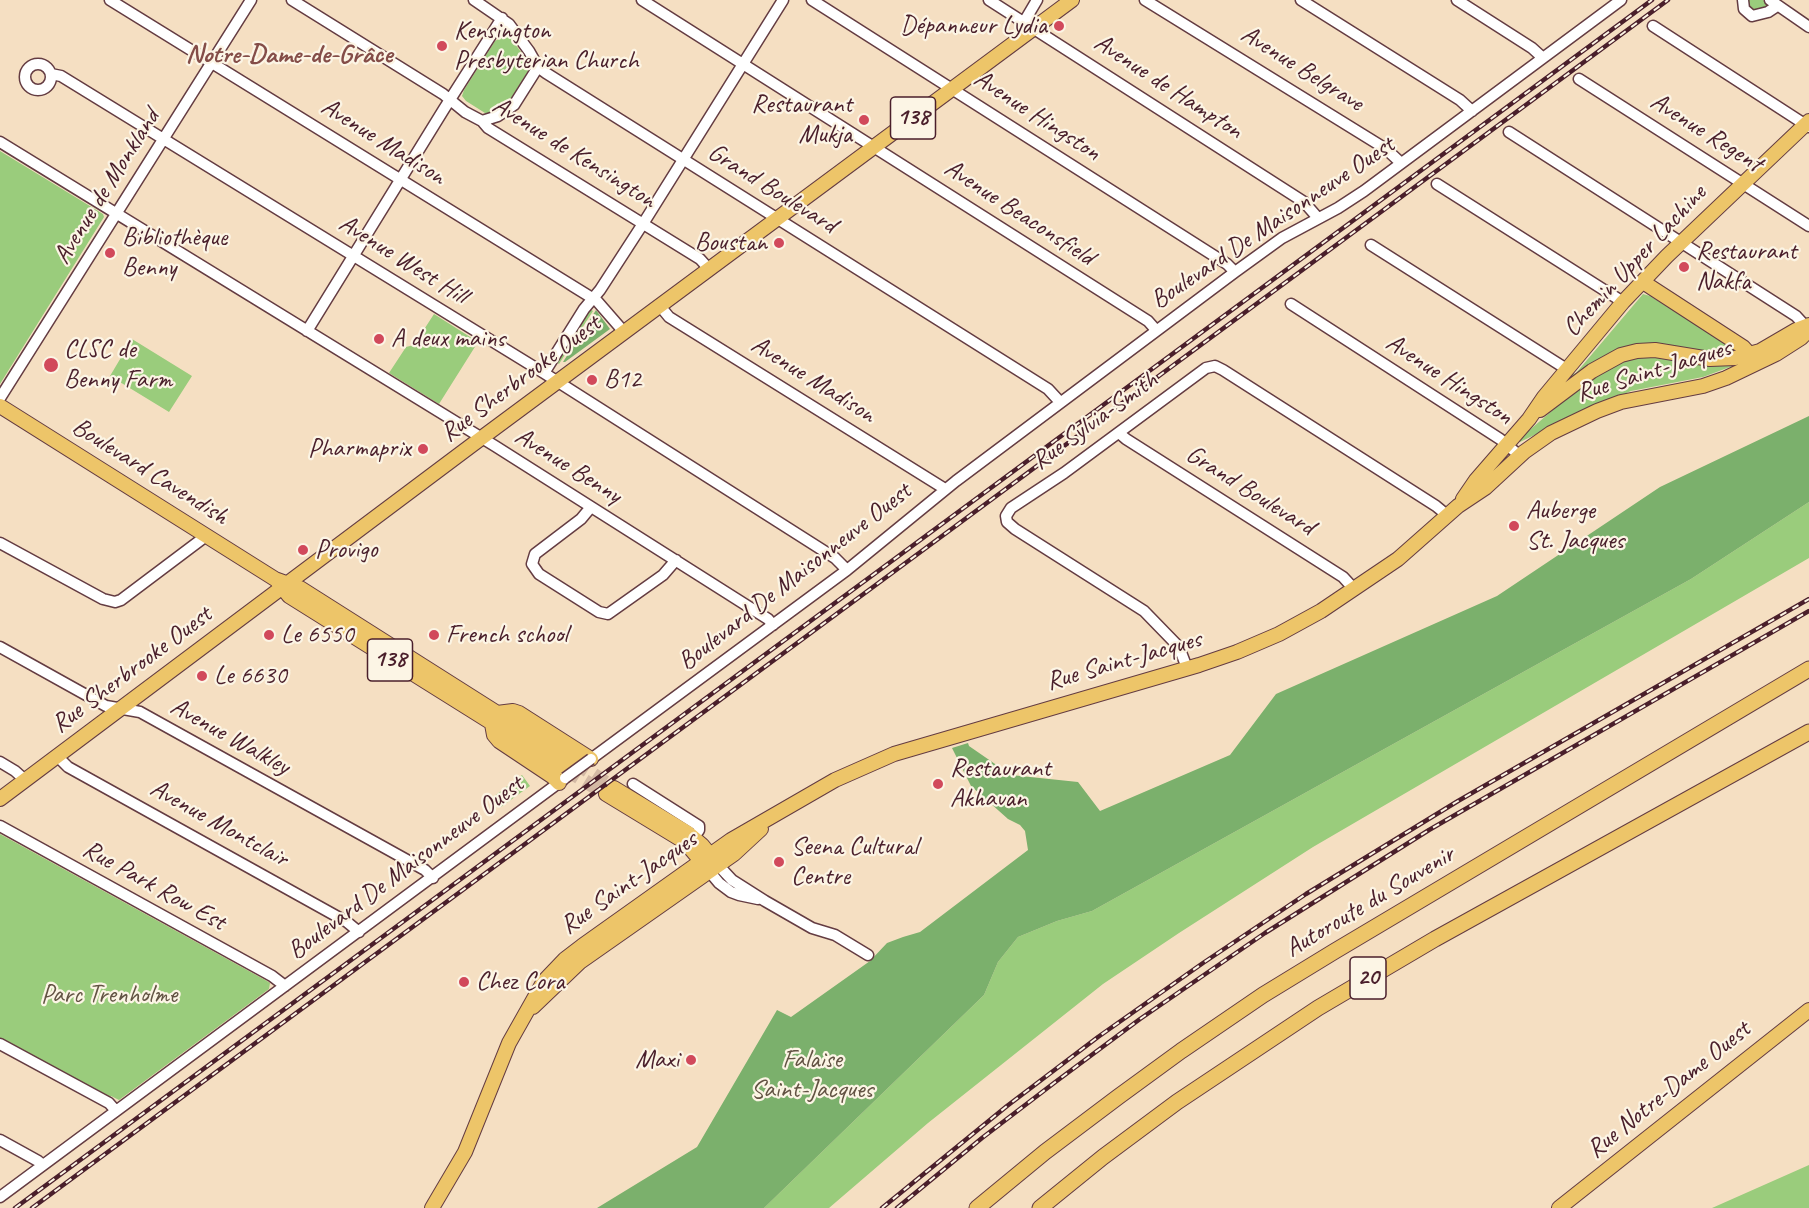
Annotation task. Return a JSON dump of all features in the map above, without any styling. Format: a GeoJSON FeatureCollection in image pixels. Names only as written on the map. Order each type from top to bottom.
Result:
{"type":"FeatureCollection","features":[{"type":"Feature","properties":{"kind":"highway","name":"Autoroute du Souvenir"},"geometry":{"type":"LineString","coordinates":[[977,1208],[1052,1146],[1108,1104],[1263,995],[1809,669]]}},
{"type":"Feature","properties":{"kind":"highway","name":"20"},"geometry":{"type":"LineString","coordinates":[[1040,1208],[1178,1102],[1318,1008],[1445,933],[1809,732]]}},
{"type":"Feature","properties":{"kind":"main road","name":"Rue Sherbrooke Ouest"},"geometry":{"type":"LineString","coordinates":[[0,799],[282,584],[558,382],[952,88],[1029,25],[1072,0]]}},
{"type":"Feature","properties":{"kind":"main road","name":"Chemin Upper Lachine"},"geometry":{"type":"LineString","coordinates":[[1507,444],[1623,302],[1681,242],[1808,124]]}},
{"type":"Feature","properties":{"kind":"main road"},"geometry":{"type":"LineString","coordinates":[[1643,282],[1743,346],[1753,359]]}},
{"type":"Feature","properties":{"kind":"main road","name":"Rue Saint-Jacques"},"geometry":{"type":"LineString","coordinates":[[432,1208],[465,1152],[509,1043],[528,1012],[540,986],[565,959],[710,863],[731,840],[835,780],[894,754],[1186,668],[1228,655],[1267,639],[1306,620],[1398,559],[1537,442],[1560,428],[1605,407],[1634,398],[1710,384],[1753,359],[1760,351],[1808,328]]}},
{"type":"Feature","properties":{"kind":"main road","name":"Rue Saint-Jacques"},"geometry":{"type":"LineString","coordinates":[[1529,419],[1598,366],[1629,353],[1655,350],[1718,360],[1753,359]]}},
{"type":"Feature","properties":{"kind":"main road","name":"Boulevard Cavendish"},"geometry":{"type":"LineString","coordinates":[[0,406],[282,584],[289,596],[495,718],[567,774]]}},
{"type":"Feature","properties":{"kind":"main road","name":"Rue Saint-Jacques"},"geometry":{"type":"LineString","coordinates":[[1453,511],[1507,444]]}},
{"type":"Feature","properties":{"kind":"main road"},"geometry":{"type":"LineString","coordinates":[[567,774],[553,777],[499,741],[494,735],[495,718],[510,711],[519,713],[591,759]]}},
{"type":"Feature","properties":{"kind":"main road"},"geometry":{"type":"LineString","coordinates":[[610,791],[693,838],[710,863],[680,839],[610,791]]}},
{"type":"Feature","properties":{"kind":"main road","name":"Rue Notre-Dame Ouest"},"geometry":{"type":"LineString","coordinates":[[1559,1208],[1809,1010]]}},
{"type":"Feature","properties":{"kind":"street","name":"Avenue Madison"},"geometry":{"type":"LineString","coordinates":[[110,0],[593,298],[602,305],[624,332]]}},
{"type":"Feature","properties":{"kind":"street","name":"Avenue de Monkland"},"geometry":{"type":"LineString","coordinates":[[0,398],[251,0]]}},
{"type":"Feature","properties":{"kind":"street","name":"Avenue de Kensington"},"geometry":{"type":"LineString","coordinates":[[292,0],[450,99],[465,112],[482,121],[488,128],[700,259],[710,268]]}},
{"type":"Feature","properties":{"kind":"street","name":"Grand Boulevard"},"geometry":{"type":"LineString","coordinates":[[474,0],[502,18],[520,38],[538,67],[1048,389],[1060,402]]}},
{"type":"Feature","properties":{"kind":"street","name":"Avenue Beaconsfield"},"geometry":{"type":"LineString","coordinates":[[642,0],[1148,321],[1156,330]]}},
{"type":"Feature","properties":{"kind":"street"},"geometry":{"type":"LineString","coordinates":[[544,373],[642,224],[783,0]]}},
{"type":"Feature","properties":{"kind":"street","name":"Avenue Hingston"},"geometry":{"type":"LineString","coordinates":[[812,0],[1227,264],[1235,272]]}},
{"type":"Feature","properties":{"kind":"street","name":"Avenue de Hampton"},"geometry":{"type":"LineString","coordinates":[[989,0],[1304,202],[1318,218]]}},
{"type":"Feature","properties":{"kind":"street"},"geometry":{"type":"LineString","coordinates":[[1029,25],[1037,0]]}},
{"type":"Feature","properties":{"kind":"street","name":"Avenue Belgrave"},"geometry":{"type":"LineString","coordinates":[[1145,0],[1389,151],[1401,163]]}},
{"type":"Feature","properties":{"kind":"street"},"geometry":{"type":"LineString","coordinates":[[1301,0],[1460,100],[1472,111]]}},
{"type":"Feature","properties":{"kind":"street"},"geometry":{"type":"LineString","coordinates":[[1456,0],[1532,48],[1543,58]]}},
{"type":"Feature","properties":{"kind":"street"},"geometry":{"type":"LineString","coordinates":[[1743,0],[1744,9],[1752,16],[1768,12],[1773,3],[1809,27]]}},
{"type":"Feature","properties":{"kind":"street","name":"Boulevard De Maisonneuve Ouest"},"geometry":{"type":"LineString","coordinates":[[0,1197],[433,878],[567,774],[591,759],[847,570],[945,489],[1156,330],[1282,238],[1344,204],[1472,111],[1615,2]]}},
{"type":"Feature","properties":{"kind":"street"},"geometry":{"type":"LineString","coordinates":[[307,331],[502,18]]}},
{"type":"Feature","properties":{"kind":"street"},"geometry":{"type":"LineString","coordinates":[[1653,26],[1808,124]]}},
{"type":"Feature","properties":{"kind":"street"},"geometry":{"type":"LineString","coordinates":[[482,121],[498,116],[514,105],[538,67]]}},
{"type":"Feature","properties":{"kind":"street","name":"Avenue West Hill"},"geometry":{"type":"LineString","coordinates":[[51,74],[61,76],[544,373],[835,558],[847,570]]}},
{"type":"Feature","properties":{"kind":"street","name":"Avenue Regent"},"geometry":{"type":"LineString","coordinates":[[1579,79],[1809,226]]}},
{"type":"Feature","properties":{"kind":"street"},"geometry":{"type":"LineString","coordinates":[[1509,132],[1796,316],[1808,328]]}},
{"type":"Feature","properties":{"kind":"street","name":"Avenue Benny"},"geometry":{"type":"LineString","coordinates":[[0,142],[481,438],[676,560],[768,619],[773,625]]}},
{"type":"Feature","properties":{"kind":"street"},"geometry":{"type":"LineString","coordinates":[[1437,184],[1623,302]]}},
{"type":"Feature","properties":{"kind":"street"},"geometry":{"type":"LineString","coordinates":[[1371,245],[1568,370]]}},
{"type":"Feature","properties":{"kind":"street","name":"Avenue Hingston"},"geometry":{"type":"LineString","coordinates":[[1291,304],[1507,444],[1520,456]]}},
{"type":"Feature","properties":{"kind":"street","name":"Avenue Madison"},"geometry":{"type":"LineString","coordinates":[[660,306],[669,317],[945,489]]}},
{"type":"Feature","properties":{"kind":"street","name":"Rue Sylvia-Smith"},"geometry":{"type":"LineString","coordinates":[[1186,668],[1179,647],[1144,611],[1015,530],[1006,518],[1011,508],[1064,473],[1206,368],[1215,366],[1436,506],[1453,511]]}},
{"type":"Feature","properties":{"kind":"street","name":"Grand Boulevard"},"geometry":{"type":"LineString","coordinates":[[1119,433],[1343,577],[1354,589]]}},
{"type":"Feature","properties":{"kind":"street"},"geometry":{"type":"LineString","coordinates":[[591,507],[581,519],[535,554],[532,564],[539,574],[599,612],[608,614],[663,575],[676,560]]}},
{"type":"Feature","properties":{"kind":"street"},"geometry":{"type":"LineString","coordinates":[[0,543],[103,599],[115,602],[121,600],[206,536]]}},
{"type":"Feature","properties":{"kind":"street","name":"Avenue Walkley"},"geometry":{"type":"LineString","coordinates":[[0,647],[104,705],[142,713],[414,864],[428,872],[433,878]]}},
{"type":"Feature","properties":{"kind":"street","name":"Avenue Montclair"},"geometry":{"type":"LineString","coordinates":[[57,756],[68,766],[347,922],[359,932]]}},
{"type":"Feature","properties":{"kind":"street"},"geometry":{"type":"LineString","coordinates":[[0,762],[25,780]]}},
{"type":"Feature","properties":{"kind":"street"},"geometry":{"type":"LineString","coordinates":[[633,784],[699,826],[693,838]]}},
{"type":"Feature","properties":{"kind":"street","name":"Rue Park Row Est"},"geometry":{"type":"LineString","coordinates":[[0,826],[285,986]]}},
{"type":"Feature","properties":{"kind":"street"},"geometry":{"type":"LineString","coordinates":[[710,863],[765,901],[812,928],[835,934],[868,955]]}},
{"type":"Feature","properties":{"kind":"street"},"geometry":{"type":"LineString","coordinates":[[0,1044],[109,1103],[116,1111]]}},
{"type":"Feature","properties":{"kind":"street"},"geometry":{"type":"LineString","coordinates":[[0,1140],[43,1165]]}},
{"type":"Feature","properties":{"kind":"green space"},"geometry":{"type":"Polygon","coordinates":[[[1748,0],[1763,0],[1768,5],[1757,12],[1749,9],[1748,0]]]}},
{"type":"Feature","properties":{"kind":"green space"},"geometry":{"type":"Polygon","coordinates":[[[504,36],[512,40],[530,64],[530,68],[508,103],[490,113],[485,113],[462,96],[495,41],[504,36]]]}},
{"type":"Feature","properties":{"kind":"green space"},"geometry":{"type":"Polygon","coordinates":[[[0,151],[103,214],[104,217],[0,384],[0,151]]]}},
{"type":"Feature","properties":{"kind":"green space"},"geometry":{"type":"Polygon","coordinates":[[[1643,294],[1650,296],[1737,351],[1726,354],[1612,353],[1591,364],[1547,402],[1568,376],[1576,373],[1643,294]]]}},
{"type":"Feature","properties":{"kind":"green space"},"geometry":{"type":"Polygon","coordinates":[[[590,309],[593,311],[559,364],[556,362],[590,309]]]}},
{"type":"Feature","properties":{"kind":"green space"},"geometry":{"type":"Polygon","coordinates":[[[596,310],[610,329],[563,362],[596,310]]]}},
{"type":"Feature","properties":{"kind":"green space"},"geometry":{"type":"Polygon","coordinates":[[[434,314],[478,342],[439,404],[389,373],[406,347],[414,345],[434,314]]]}},
{"type":"Feature","properties":{"kind":"green space"},"geometry":{"type":"Polygon","coordinates":[[[132,339],[192,376],[169,412],[110,376],[132,339]]]}},
{"type":"Feature","properties":{"kind":"green space"},"geometry":{"type":"Polygon","coordinates":[[[1641,355],[1738,364],[1703,377],[1631,391],[1520,442],[1518,440],[1605,367],[1641,355]]]}},
{"type":"Feature","properties":{"kind":"green space","name":"Falaise Saint-Jacques"},"geometry":{"type":"Polygon","coordinates":[[[1809,416],[1809,502],[1691,579],[1092,911],[1057,921],[1018,937],[998,962],[984,995],[764,1208],[597,1208],[697,1147],[777,1010],[791,1017],[870,961],[887,943],[920,932],[1028,850],[1025,831],[971,786],[952,748],[968,743],[969,746],[1011,775],[1078,782],[1100,811],[1230,755],[1276,694],[1497,596],[1660,487],[1809,416]]]}},
{"type":"Feature","properties":{"kind":"green space"},"geometry":{"type":"Polygon","coordinates":[[[1809,502],[1809,558],[1313,847],[1179,933],[1103,984],[928,1123],[829,1208],[764,1208],[984,995],[998,962],[1018,937],[1057,921],[1092,911],[1691,579],[1809,502]]]}},
{"type":"Feature","properties":{"kind":"green space"},"geometry":{"type":"Polygon","coordinates":[[[522,775],[530,786],[501,807],[493,797],[522,775]]]}},
{"type":"Feature","properties":{"kind":"green space","name":"Parc Trenholme"},"geometry":{"type":"Polygon","coordinates":[[[0,834],[267,981],[270,983],[269,989],[119,1100],[111,1096],[110,1098],[0,1038],[0,834]]]}},
{"type":"Feature","properties":{"kind":"green space"},"geometry":{"type":"Polygon","coordinates":[[[1809,1165],[1809,1208],[1712,1208],[1809,1165]]]}},
{"type":"Feature","properties":{"kind":"tunnel"},"geometry":{"type":"LineString","coordinates":[[576,763],[614,788]]}},
{"type":"Feature","properties":{"kind":"tunnel"},"geometry":{"type":"LineString","coordinates":[[567,770],[606,794]]}},
{"type":"Feature","properties":{"kind":"railway"},"geometry":{"type":"LineString","coordinates":[[15,1208],[1652,0]]}},
{"type":"Feature","properties":{"kind":"railway"},"geometry":{"type":"LineString","coordinates":[[32,1208],[1668,0]]}},
{"type":"Feature","properties":{"kind":"railway"},"geometry":{"type":"LineString","coordinates":[[882,1208],[1007,1106],[1098,1037],[1306,894],[1458,801],[1809,599]]}},
{"type":"Feature","properties":{"kind":"railway"},"geometry":{"type":"LineString","coordinates":[[897,1208],[982,1138],[1054,1083],[1140,1019],[1265,933],[1429,830],[1809,611]]}},
{"type":"Feature","properties":{"kind":"place","name":"Dépanneur Lydia"},"geometry":{"type":"Point","coordinates":[1059,26]}},
{"type":"Feature","properties":{"kind":"place","name":"Kensington Presbyterian Church"},"geometry":{"type":"Point","coordinates":[442,46]}},
{"type":"Feature","properties":{"kind":"place","name":"Restaurant Mukja"},"geometry":{"type":"Point","coordinates":[864,120]}},
{"type":"Feature","properties":{"kind":"place","name":"Boustan"},"geometry":{"type":"Point","coordinates":[779,243]}},
{"type":"Feature","properties":{"kind":"place","name":"Bibliothèque Benny"},"geometry":{"type":"Point","coordinates":[110,253]}},
{"type":"Feature","properties":{"kind":"place","name":"Restaurant Nakfa"},"geometry":{"type":"Point","coordinates":[1684,267]}},
{"type":"Feature","properties":{"kind":"place","name":"A deux mains"},"geometry":{"type":"Point","coordinates":[379,339]}},
{"type":"Feature","properties":{"kind":"place","name":"CLSC de Benny Farm"},"geometry":{"type":"Point","coordinates":[51,365]}},
{"type":"Feature","properties":{"kind":"place","name":"B12"},"geometry":{"type":"Point","coordinates":[592,380]}},
{"type":"Feature","properties":{"kind":"place","name":"Pharmaprix"},"geometry":{"type":"Point","coordinates":[423,449]}},
{"type":"Feature","properties":{"kind":"place","name":"Auberge St. Jacques"},"geometry":{"type":"Point","coordinates":[1514,526]}},
{"type":"Feature","properties":{"kind":"place","name":"Provigo"},"geometry":{"type":"Point","coordinates":[303,550]}},
{"type":"Feature","properties":{"kind":"place","name":"Le 6550"},"geometry":{"type":"Point","coordinates":[269,635]}},
{"type":"Feature","properties":{"kind":"place","name":"French school"},"geometry":{"type":"Point","coordinates":[434,635]}},
{"type":"Feature","properties":{"kind":"place","name":"Le 6630"},"geometry":{"type":"Point","coordinates":[202,676]}},
{"type":"Feature","properties":{"kind":"place","name":"Restaurant Akhavan"},"geometry":{"type":"Point","coordinates":[938,784]}},
{"type":"Feature","properties":{"kind":"place","name":"Seena Cultural Centre"},"geometry":{"type":"Point","coordinates":[779,862]}},
{"type":"Feature","properties":{"kind":"place","name":"Chez Cora"},"geometry":{"type":"Point","coordinates":[464,982]}},
{"type":"Feature","properties":{"kind":"place","name":"Maxi"},"geometry":{"type":"Point","coordinates":[691,1060]}},
{"type":"Feature","properties":{"kind":"district","name":"Notre-Dame-de-Grâce"},"geometry":{"type":"Point","coordinates":[289,55]}}]}
